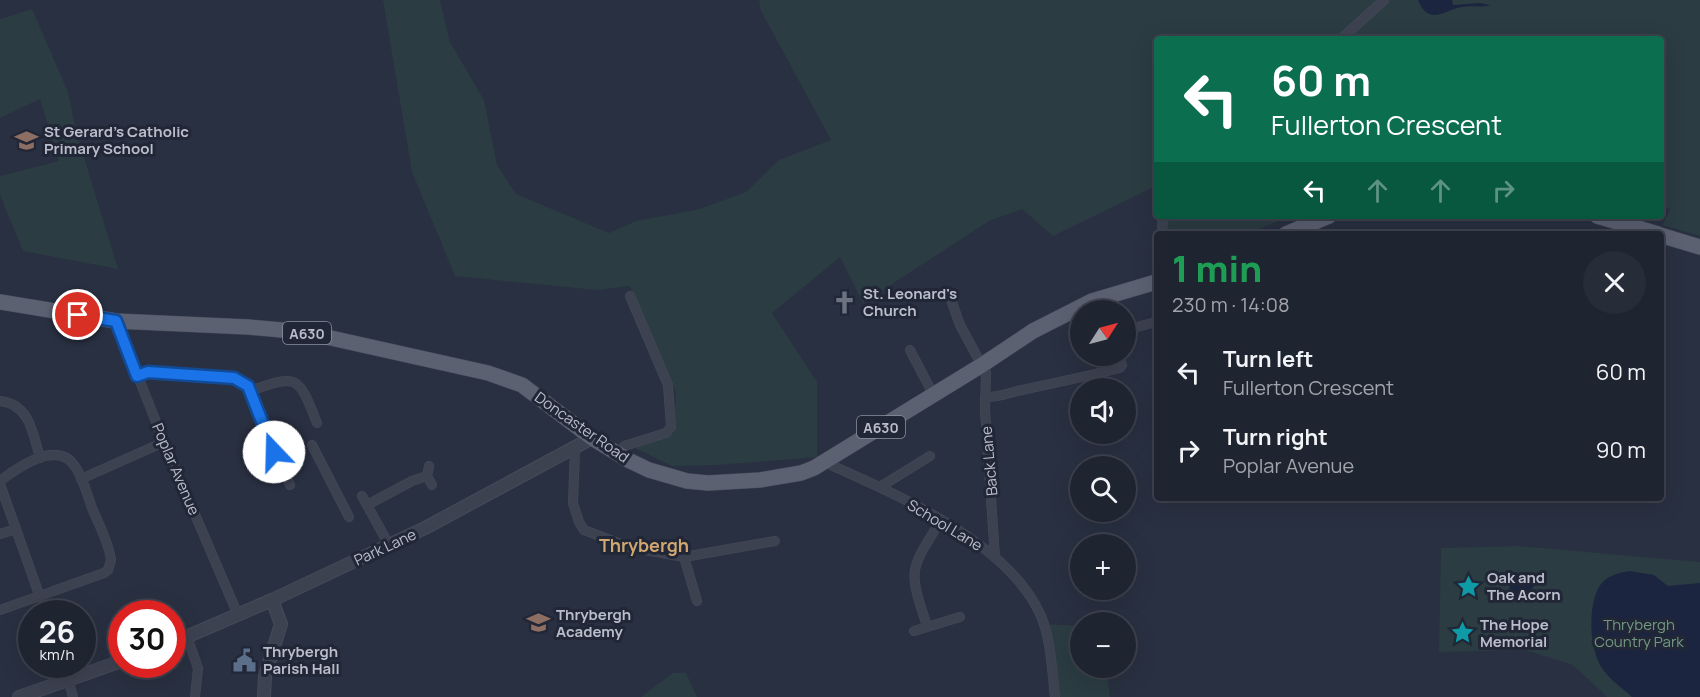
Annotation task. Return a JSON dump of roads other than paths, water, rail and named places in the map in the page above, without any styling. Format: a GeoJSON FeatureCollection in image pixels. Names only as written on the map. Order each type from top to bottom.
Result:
{"type":"FeatureCollection","features":[{"type":"Feature","properties":{"kind":"main road"},"geometry":{"type":"LineString","coordinates":[[1293,231],[1322,219]]}},
{"type":"Feature","properties":{"kind":"main road"},"geometry":{"type":"LineString","coordinates":[[1607,219],[1649,231]]}},
{"type":"Feature","properties":{"kind":"main road"},"geometry":{"type":"LineString","coordinates":[[1664,236],[1700,247]]}},
{"type":"Feature","properties":{"kind":"main road","name":"Doncaster Road"},"geometry":{"type":"LineString","coordinates":[[0,302],[116,321],[304,332],[488,373],[522,385],[592,438],[628,460],[649,470],[687,481],[708,483],[784,477],[801,473],[827,460],[1062,315],[1112,294],[1154,283]]}},
{"type":"Feature","properties":{"kind":"street"},"geometry":{"type":"LineString","coordinates":[[1344,36],[1384,0]]}},
{"type":"Feature","properties":{"kind":"street"},"geometry":{"type":"LineString","coordinates":[[949,294],[960,325],[982,366]]}},
{"type":"Feature","properties":{"kind":"street"},"geometry":{"type":"LineString","coordinates":[[624,446],[666,433],[670,427],[668,385],[630,296]]}},
{"type":"Feature","properties":{"kind":"street","name":"Poplar Avenue"},"geometry":{"type":"LineString","coordinates":[[116,321],[164,442],[238,615]]}},
{"type":"Feature","properties":{"kind":"street"},"geometry":{"type":"LineString","coordinates":[[1136,327],[1154,323]]}},
{"type":"Feature","properties":{"kind":"street"},"geometry":{"type":"LineString","coordinates":[[909,350],[933,394]]}},
{"type":"Feature","properties":{"kind":"street","name":"Back Lane"},"geometry":{"type":"LineString","coordinates":[[982,366],[986,381],[985,397],[995,557]]}},
{"type":"Feature","properties":{"kind":"street"},"geometry":{"type":"LineString","coordinates":[[985,397],[1004,396],[1120,368],[1120,366]]}},
{"type":"Feature","properties":{"kind":"street"},"geometry":{"type":"LineString","coordinates":[[137,376],[148,372],[234,378],[244,382],[250,391],[274,452],[290,485]]}},
{"type":"Feature","properties":{"kind":"street"},"geometry":{"type":"LineString","coordinates":[[250,391],[282,380],[293,381],[305,392],[317,423]]}},
{"type":"Feature","properties":{"kind":"street"},"geometry":{"type":"LineString","coordinates":[[0,401],[10,403],[23,411],[28,418],[40,458]]}},
{"type":"Feature","properties":{"kind":"street","name":"Park Lane"},"geometry":{"type":"LineString","coordinates":[[187,637],[389,545],[477,501],[592,438]]}},
{"type":"Feature","properties":{"kind":"street"},"geometry":{"type":"LineString","coordinates":[[81,479],[164,442]]}},
{"type":"Feature","properties":{"kind":"street"},"geometry":{"type":"LineString","coordinates":[[312,445],[347,514],[364,500],[412,481],[428,471],[432,485]]}},
{"type":"Feature","properties":{"kind":"street"},"geometry":{"type":"LineString","coordinates":[[575,448],[573,503],[584,530],[629,547],[684,557],[775,541]]}},
{"type":"Feature","properties":{"kind":"street"},"geometry":{"type":"LineString","coordinates":[[0,610],[40,597],[104,573],[111,566],[111,555],[81,479],[74,465],[62,456],[40,458],[23,465],[0,483],[40,597]]}},
{"type":"Feature","properties":{"kind":"street"},"geometry":{"type":"LineString","coordinates":[[880,487],[930,456]]}},
{"type":"Feature","properties":{"kind":"street","name":"School Lane"},"geometry":{"type":"LineString","coordinates":[[827,460],[833,466],[880,487],[941,520],[995,557],[1027,592],[1041,616],[1048,644],[1055,697]]}},
{"type":"Feature","properties":{"kind":"street"},"geometry":{"type":"LineString","coordinates":[[364,500],[389,545]]}},
{"type":"Feature","properties":{"kind":"street"},"geometry":{"type":"LineString","coordinates":[[927,626],[914,586],[913,573],[917,560],[941,520]]}},
{"type":"Feature","properties":{"kind":"street"},"geometry":{"type":"LineString","coordinates":[[0,534],[16,529]]}},
{"type":"Feature","properties":{"kind":"street"},"geometry":{"type":"LineString","coordinates":[[684,557],[697,601]]}},
{"type":"Feature","properties":{"kind":"street"},"geometry":{"type":"LineString","coordinates":[[264,697],[265,676],[280,624],[272,600]]}},
{"type":"Feature","properties":{"kind":"street"},"geometry":{"type":"LineString","coordinates":[[914,631],[960,616]]}},
{"type":"Feature","properties":{"kind":"street"},"geometry":{"type":"LineString","coordinates":[[187,637],[198,668],[195,697]]}},
{"type":"Feature","properties":{"kind":"street"},"geometry":{"type":"LineString","coordinates":[[19,697],[108,665]]}},
{"type":"Feature","properties":{"kind":"street"},"geometry":{"type":"LineString","coordinates":[[68,679],[74,697]]}},
{"type":"Feature","properties":{"kind":"water"},"geometry":{"type":"Polygon","coordinates":[[[1418,0],[1452,0],[1453,5],[1480,3],[1490,5],[1462,7],[1432,15],[1422,8],[1418,0]]]}},
{"type":"Feature","properties":{"kind":"water","name":"Thrybergh Country Park"},"geometry":{"type":"Polygon","coordinates":[[[1630,571],[1654,575],[1668,586],[1700,583],[1700,697],[1632,697],[1602,668],[1594,650],[1592,638],[1593,602],[1596,592],[1607,578],[1630,571]]]}},
{"type":"Feature","properties":{"kind":"water"},"geometry":{"type":"Polygon","coordinates":[[[1526,572],[1534,575],[1537,583],[1522,599],[1515,598],[1509,593],[1510,575],[1526,572]]]}},
{"type":"Feature","properties":{"kind":"place","name":"St Gerard's Catholic Primary School"},"geometry":{"type":"Point","coordinates":[26,140]}},
{"type":"Feature","properties":{"kind":"place","name":"St. Leonard's Church"},"geometry":{"type":"Point","coordinates":[845,302]}},
{"type":"Feature","properties":{"kind":"place","name":"Oak and The Acorn"},"geometry":{"type":"Point","coordinates":[1469,586]}},
{"type":"Feature","properties":{"kind":"place","name":"Thrybergh Academy"},"geometry":{"type":"Point","coordinates":[538,623]}},
{"type":"Feature","properties":{"kind":"place","name":"The Hope Memorial"},"geometry":{"type":"Point","coordinates":[1462,633]}},
{"type":"Feature","properties":{"kind":"place","name":"Thrybergh Parish Hall"},"geometry":{"type":"Point","coordinates":[245,660]}},
{"type":"Feature","properties":{"kind":"district","name":"Thrybergh"},"geometry":{"type":"Point","coordinates":[644,545]}}]}
